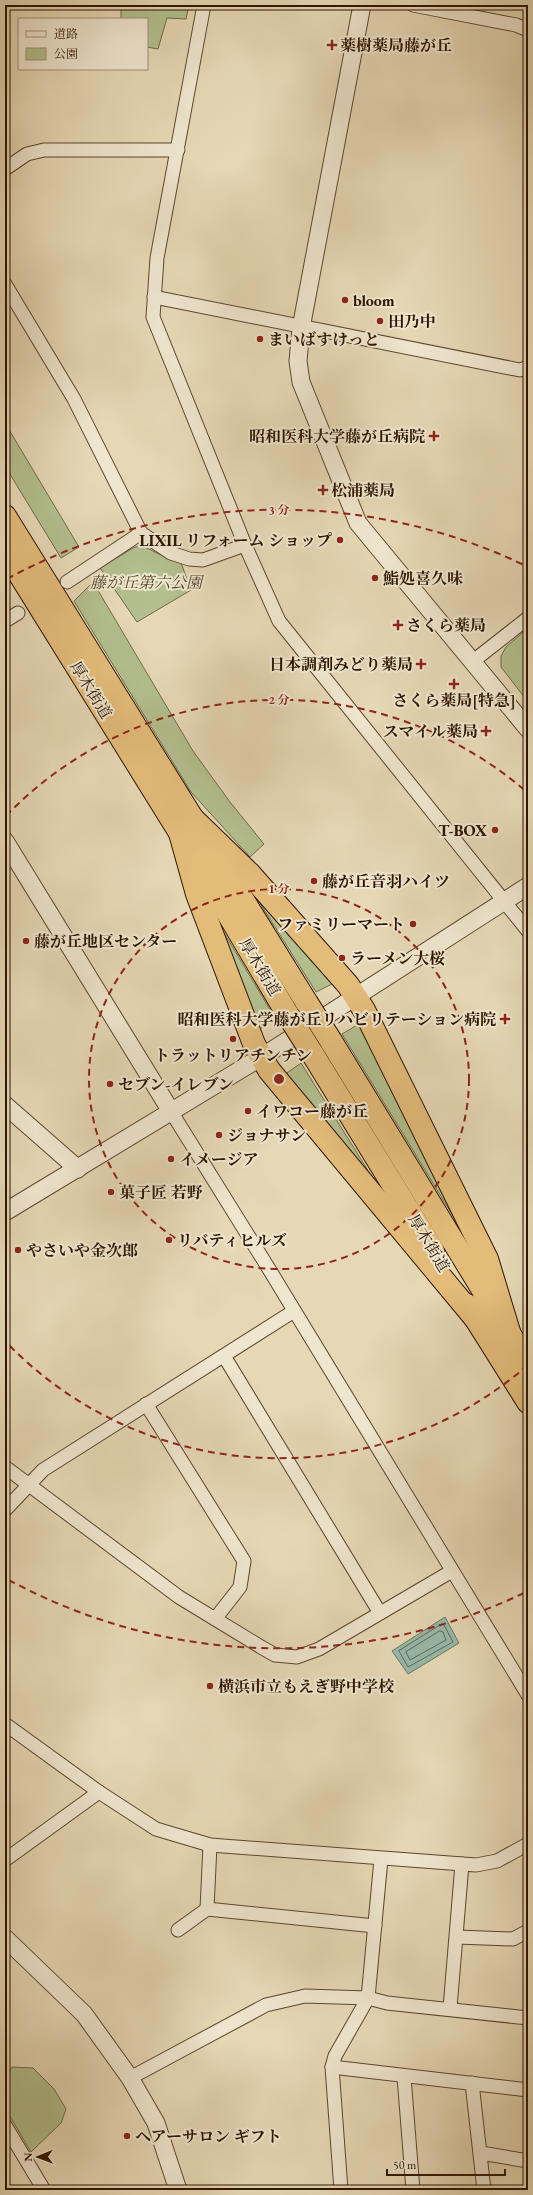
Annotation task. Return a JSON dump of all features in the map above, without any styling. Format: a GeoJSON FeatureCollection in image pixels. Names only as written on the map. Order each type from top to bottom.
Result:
{"type":"FeatureCollection","features":[{"type":"Feature","properties":{"kind":"highway","name":"厚木街道"},"geometry":{"type":"LineString","coordinates":[[5,516],[185,825],[288,1015],[528,1402]]}},
{"type":"Feature","properties":{"kind":"highway","name":"厚木街道"},"geometry":{"type":"LineString","coordinates":[[5,551],[185,825],[307,1003],[528,1364]]}},
{"type":"Feature","properties":{"kind":"highway"},"geometry":{"type":"LineString","coordinates":[[185,825],[250,874],[348,985],[356,998],[487,1259],[510,1335]]}},
{"type":"Feature","properties":{"kind":"highway"},"geometry":{"type":"LineString","coordinates":[[185,825],[197,894],[254,1044],[277,1079],[475,1318]]}},
{"type":"Feature","properties":{"kind":"street"},"geometry":{"type":"LineString","coordinates":[[204,5],[157,258],[153,317],[245,545],[279,621],[528,931]]}},
{"type":"Feature","properties":{"kind":"street"},"geometry":{"type":"LineString","coordinates":[[362,5],[301,328],[298,361],[303,389],[358,523],[528,729]]}},
{"type":"Feature","properties":{"kind":"street"},"geometry":{"type":"LineString","coordinates":[[414,5],[516,26],[528,30]]}},
{"type":"Feature","properties":{"kind":"street"},"geometry":{"type":"LineString","coordinates":[[5,168],[27,154],[44,150],[178,150]]}},
{"type":"Feature","properties":{"kind":"street"},"geometry":{"type":"LineString","coordinates":[[5,284],[74,399],[141,533],[171,553],[189,559],[203,560],[245,545]]}},
{"type":"Feature","properties":{"kind":"street"},"geometry":{"type":"LineString","coordinates":[[154,297],[235,312],[301,328],[520,370],[528,367]]}},
{"type":"Feature","properties":{"kind":"street"},"geometry":{"type":"LineString","coordinates":[[67,582],[141,533]]}},
{"type":"Feature","properties":{"kind":"street"},"geometry":{"type":"LineString","coordinates":[[5,621],[18,613]]}},
{"type":"Feature","properties":{"kind":"street"},"geometry":{"type":"LineString","coordinates":[[472,662],[528,618]]}},
{"type":"Feature","properties":{"kind":"street"},"geometry":{"type":"LineString","coordinates":[[5,840],[528,1695]]}},
{"type":"Feature","properties":{"kind":"street"},"geometry":{"type":"LineString","coordinates":[[5,1212],[172,1113],[262,1057],[356,998],[528,886]]}},
{"type":"Feature","properties":{"kind":"street"},"geometry":{"type":"LineString","coordinates":[[5,1105],[78,1169]]}},
{"type":"Feature","properties":{"kind":"street"},"geometry":{"type":"LineString","coordinates":[[5,1510],[43,1470],[294,1311]]}},
{"type":"Feature","properties":{"kind":"street"},"geometry":{"type":"LineString","coordinates":[[224,1356],[380,1613]]}},
{"type":"Feature","properties":{"kind":"street"},"geometry":{"type":"LineString","coordinates":[[146,1404],[244,1561],[240,1587],[215,1619]]}},
{"type":"Feature","properties":{"kind":"street"},"geometry":{"type":"LineString","coordinates":[[5,1467],[179,1597],[275,1655],[298,1657],[319,1649],[452,1571]]}},
{"type":"Feature","properties":{"kind":"street"},"geometry":{"type":"LineString","coordinates":[[5,1724],[99,1792],[156,1829],[210,1845],[476,1866],[497,1862],[528,1844]]}},
{"type":"Feature","properties":{"kind":"street"},"geometry":{"type":"LineString","coordinates":[[5,1860],[99,1792]]}},
{"type":"Feature","properties":{"kind":"street"},"geometry":{"type":"LineString","coordinates":[[207,1909],[210,1845]]}},
{"type":"Feature","properties":{"kind":"street"},"geometry":{"type":"LineString","coordinates":[[341,2190],[332,2067],[338,2050],[368,1998],[382,1859]]}},
{"type":"Feature","properties":{"kind":"street"},"geometry":{"type":"LineString","coordinates":[[450,2008],[462,1864]]}},
{"type":"Feature","properties":{"kind":"street"},"geometry":{"type":"LineString","coordinates":[[178,1930],[207,1909],[375,1926]]}},
{"type":"Feature","properties":{"kind":"street"},"geometry":{"type":"LineString","coordinates":[[457,1937],[513,1939],[528,1931]]}},
{"type":"Feature","properties":{"kind":"street"},"geometry":{"type":"LineString","coordinates":[[5,1938],[84,2014],[130,2078],[156,2123],[178,2190]]}},
{"type":"Feature","properties":{"kind":"street"},"geometry":{"type":"LineString","coordinates":[[130,2078],[266,2004],[305,1996],[368,1998],[387,2003],[450,2008],[528,2018]]}},
{"type":"Feature","properties":{"kind":"street"},"geometry":{"type":"LineString","coordinates":[[332,2067],[404,2077],[528,2090]]}},
{"type":"Feature","properties":{"kind":"street"},"geometry":{"type":"LineString","coordinates":[[404,2077],[413,2190]]}},
{"type":"Feature","properties":{"kind":"street"},"geometry":{"type":"LineString","coordinates":[[472,2083],[481,2152],[484,2190]]}},
{"type":"Feature","properties":{"kind":"street"},"geometry":{"type":"LineString","coordinates":[[5,2125],[44,2190]]}},
{"type":"Feature","properties":{"kind":"street"},"geometry":{"type":"LineString","coordinates":[[481,2152],[528,2161]]}},
{"type":"Feature","properties":{"kind":"green space"},"geometry":{"type":"Polygon","coordinates":[[[123,5],[189,5],[186,19],[167,18],[158,49],[148,47],[148,18],[121,18],[121,7],[123,5]]]}},
{"type":"Feature","properties":{"kind":"green space"},"geometry":{"type":"Polygon","coordinates":[[[5,423],[79,547],[61,558],[5,466],[5,423]]]}},
{"type":"Feature","properties":{"kind":"green space","name":"藤が丘第六公園"},"geometry":{"type":"Polygon","coordinates":[[[141,545],[171,560],[180,560],[191,590],[137,622],[100,568],[133,548],[141,545]]]}},
{"type":"Feature","properties":{"kind":"green space"},"geometry":{"type":"Polygon","coordinates":[[[93,582],[193,751],[230,802],[264,844],[250,857],[191,792],[74,601],[93,582]]]}},
{"type":"Feature","properties":{"kind":"green space"},"geometry":{"type":"Polygon","coordinates":[[[528,628],[528,702],[501,667],[501,656],[506,647],[528,628]]]}},
{"type":"Feature","properties":{"kind":"green space"},"geometry":{"type":"Polygon","coordinates":[[[251,889],[334,983],[316,992],[251,889]]]}},
{"type":"Feature","properties":{"kind":"green space"},"geometry":{"type":"Polygon","coordinates":[[[214,916],[275,1018],[259,1030],[214,916]]]}},
{"type":"Feature","properties":{"kind":"green space"},"geometry":{"type":"Polygon","coordinates":[[[364,1021],[464,1234],[342,1034],[364,1021]]]}},
{"type":"Feature","properties":{"kind":"green space"},"geometry":{"type":"Polygon","coordinates":[[[301,1063],[387,1201],[284,1075],[301,1063]]]}},
{"type":"Feature","properties":{"kind":"green space"},"geometry":{"type":"Polygon","coordinates":[[[12,2067],[33,2068],[54,2089],[66,2109],[61,2123],[31,2152],[5,2108],[5,2077],[12,2067]]]}},
{"type":"Feature","properties":{"kind":"water"},"geometry":{"type":"Polygon","coordinates":[[[445,1617],[459,1643],[408,1674],[392,1651],[445,1617]]]}},
{"type":"Feature","properties":{"kind":"place","name":"薬樹薬局藤が丘"},"geometry":{"type":"Point","coordinates":[332,45]}},
{"type":"Feature","properties":{"kind":"place","name":"bloom"},"geometry":{"type":"Point","coordinates":[345,300]}},
{"type":"Feature","properties":{"kind":"place","name":"田乃中"},"geometry":{"type":"Point","coordinates":[380,321]}},
{"type":"Feature","properties":{"kind":"place","name":"まいばすけっと"},"geometry":{"type":"Point","coordinates":[260,339]}},
{"type":"Feature","properties":{"kind":"place","name":"昭和医科大学藤が丘病院"},"geometry":{"type":"Point","coordinates":[434,436]}},
{"type":"Feature","properties":{"kind":"place","name":"松浦薬局"},"geometry":{"type":"Point","coordinates":[323,490]}},
{"type":"Feature","properties":{"kind":"place","name":"LIXIL リフォーム ショップ"},"geometry":{"type":"Point","coordinates":[340,540]}},
{"type":"Feature","properties":{"kind":"place","name":"鮨処喜久味"},"geometry":{"type":"Point","coordinates":[375,578]}},
{"type":"Feature","properties":{"kind":"place","name":"さくら薬局"},"geometry":{"type":"Point","coordinates":[398,625]}},
{"type":"Feature","properties":{"kind":"place","name":"日本調剤みどり薬局"},"geometry":{"type":"Point","coordinates":[421,664]}},
{"type":"Feature","properties":{"kind":"place","name":"さくら薬局[特急]"},"geometry":{"type":"Point","coordinates":[454,684]}},
{"type":"Feature","properties":{"kind":"place","name":"スマイル薬局"},"geometry":{"type":"Point","coordinates":[486,731]}},
{"type":"Feature","properties":{"kind":"place","name":"T-BOX"},"geometry":{"type":"Point","coordinates":[495,830]}},
{"type":"Feature","properties":{"kind":"place","name":"藤が丘音羽ハイツ"},"geometry":{"type":"Point","coordinates":[314,881]}},
{"type":"Feature","properties":{"kind":"place","name":"ファミリーマート"},"geometry":{"type":"Point","coordinates":[413,924]}},
{"type":"Feature","properties":{"kind":"place","name":"藤が丘地区センター"},"geometry":{"type":"Point","coordinates":[26,941]}},
{"type":"Feature","properties":{"kind":"place","name":"ラーメン大桜"},"geometry":{"type":"Point","coordinates":[342,958]}},
{"type":"Feature","properties":{"kind":"place","name":"昭和医科大学藤が丘リハビリテーション病院"},"geometry":{"type":"Point","coordinates":[505,1019]}},
{"type":"Feature","properties":{"kind":"place","name":"トラットリアチンチン"},"geometry":{"type":"Point","coordinates":[233,1039]}},
{"type":"Feature","properties":{"kind":"place","name":"セブン-イレブン"},"geometry":{"type":"Point","coordinates":[110,1084]}},
{"type":"Feature","properties":{"kind":"place","name":"イワコー藤が丘"},"geometry":{"type":"Point","coordinates":[248,1111]}},
{"type":"Feature","properties":{"kind":"place","name":"ジョナサン"},"geometry":{"type":"Point","coordinates":[219,1135]}},
{"type":"Feature","properties":{"kind":"place","name":"イメージア"},"geometry":{"type":"Point","coordinates":[171,1159]}},
{"type":"Feature","properties":{"kind":"place","name":"菓子匠 若野"},"geometry":{"type":"Point","coordinates":[111,1192]}},
{"type":"Feature","properties":{"kind":"place","name":"リバティヒルズ"},"geometry":{"type":"Point","coordinates":[169,1240]}},
{"type":"Feature","properties":{"kind":"place","name":"やさいや金次郎"},"geometry":{"type":"Point","coordinates":[18,1250]}},
{"type":"Feature","properties":{"kind":"place","name":"横浜市立もえぎ野中学校"},"geometry":{"type":"Point","coordinates":[210,1686]}},
{"type":"Feature","properties":{"kind":"place","name":"ヘアーサロン ギフト"},"geometry":{"type":"Point","coordinates":[127,2136]}}]}
